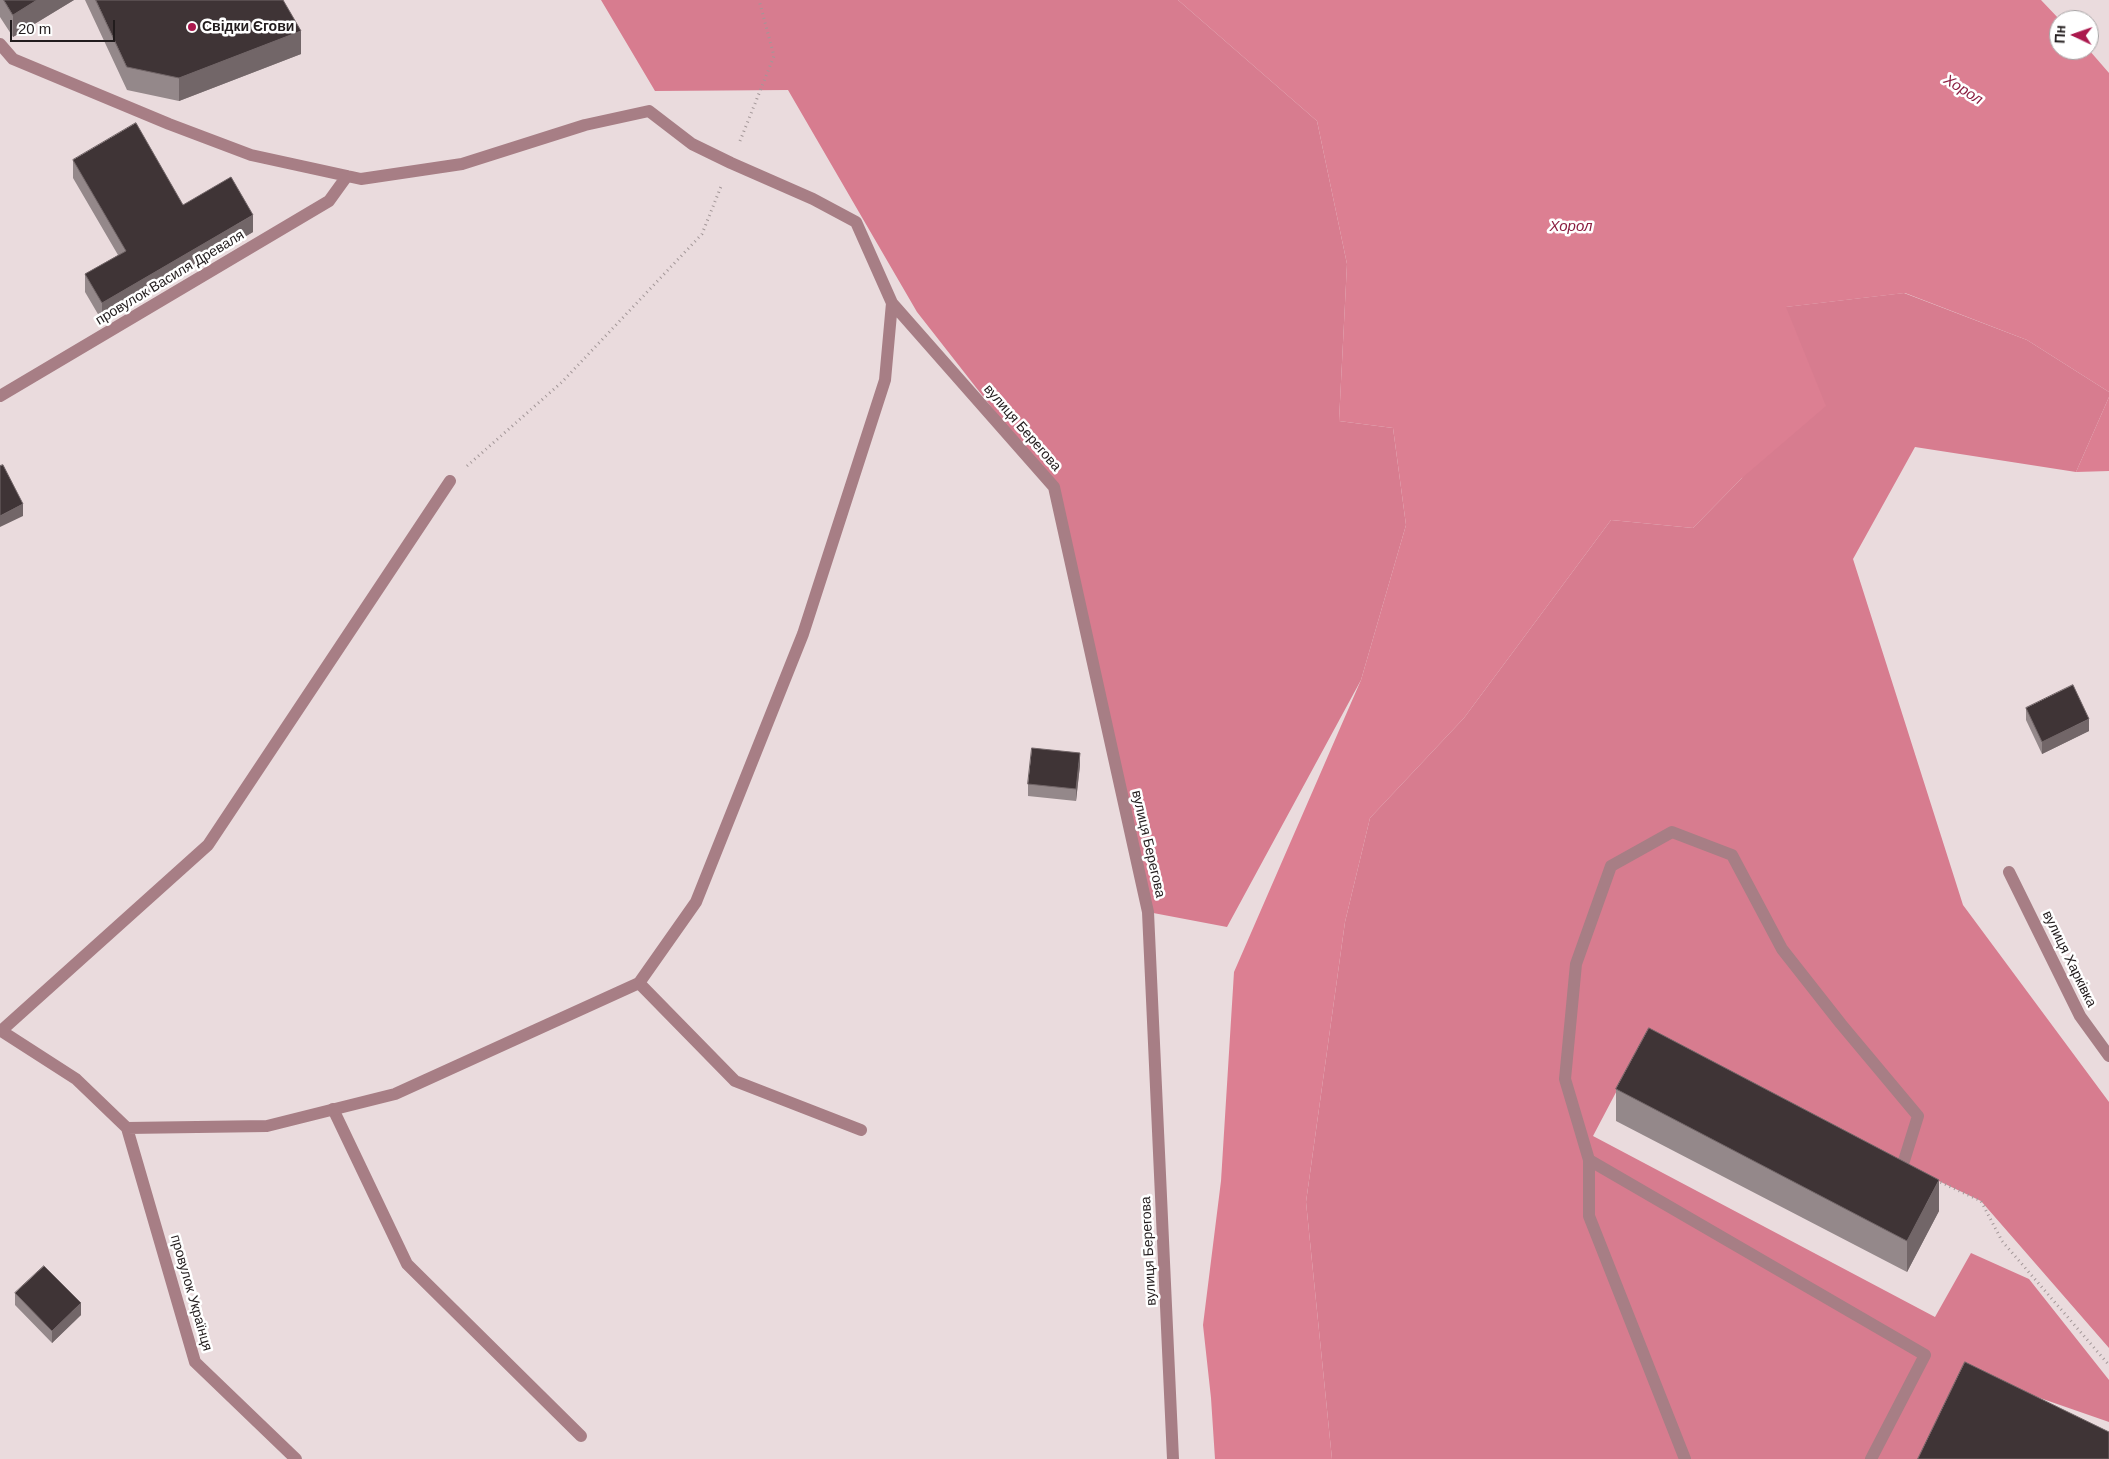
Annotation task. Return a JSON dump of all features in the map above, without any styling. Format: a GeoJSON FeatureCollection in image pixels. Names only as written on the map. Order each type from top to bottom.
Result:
{"type":"FeatureCollection","features":[{"type":"Feature","properties":{"kind":"street"},"geometry":{"type":"LineString","coordinates":[[0,44],[13,59],[251,156],[361,179],[462,164],[585,125],[649,110],[692,144],[814,199],[856,222],[892,303],[885,380],[803,634],[696,902],[639,983],[395,1094],[266,1126],[126,1128],[76,1079],[1,1030],[208,845],[450,481]]}},
{"type":"Feature","properties":{"kind":"street","name":"провулок Василя Древаля"},"geometry":{"type":"LineString","coordinates":[[0,396],[329,201],[347,176]]}},
{"type":"Feature","properties":{"kind":"street","name":"вулиця Берегова"},"geometry":{"type":"LineString","coordinates":[[892,303],[1054,487],[1148,912],[1173,1459]]}},
{"type":"Feature","properties":{"kind":"street"},"geometry":{"type":"LineString","coordinates":[[1684,1459],[1589,1216],[1588,1160],[1565,1079],[1576,964],[1611,866],[1672,832],[1732,855],[1782,949],[1840,1024],[1918,1116],[1902,1164]]}},
{"type":"Feature","properties":{"kind":"street","name":"вулиця Харківка"},"geometry":{"type":"LineString","coordinates":[[2009,872],[2080,1016],[2109,1056]]}},
{"type":"Feature","properties":{"kind":"street"},"geometry":{"type":"LineString","coordinates":[[639,983],[735,1081],[861,1130]]}},
{"type":"Feature","properties":{"kind":"street"},"geometry":{"type":"LineString","coordinates":[[333,1109],[407,1264],[581,1436]]}},
{"type":"Feature","properties":{"kind":"street","name":"провулок Українця"},"geometry":{"type":"LineString","coordinates":[[126,1128],[195,1362],[296,1459]]}},
{"type":"Feature","properties":{"kind":"street"},"geometry":{"type":"LineString","coordinates":[[1588,1160],[1925,1355],[1871,1459]]}},
{"type":"Feature","properties":{"kind":"path"},"geometry":{"type":"LineString","coordinates":[[450,481],[562,382],[702,234],[774,56],[759,0]]}},
{"type":"Feature","properties":{"kind":"path"},"geometry":{"type":"LineString","coordinates":[[1902,1164],[1981,1201],[2002,1241],[2109,1365]]}},
{"type":"Feature","properties":{"kind":"shaded area"},"geometry":{"type":"Polygon","coordinates":[[[601,0],[1178,0],[1317,121],[1347,264],[1339,421],[1393,428],[1406,525],[1361,680],[1227,927],[1148,912],[1054,487],[917,312],[788,90],[655,91],[601,0]]]}},
{"type":"Feature","properties":{"kind":"shaded area"},"geometry":{"type":"Polygon","coordinates":[[[1904,293],[2027,340],[2109,392],[2109,397],[2076,472],[1915,447],[1853,559],[1963,905],[2109,1102],[2109,1348],[1981,1201],[1643,1041],[1593,1136],[1935,1317],[1971,1253],[2029,1279],[2109,1380],[2109,1422],[1968,1373],[1920,1459],[1332,1459],[1306,1202],[1345,922],[1370,818],[1464,718],[1611,520],[1693,528],[1742,478],[1785,307],[1904,293]]]}},
{"type":"Feature","properties":{"kind":"water","name":"Хорол"},"geometry":{"type":"Polygon","coordinates":[[[1178,0],[2041,0],[2050,10],[2049,60],[2098,60],[2109,73],[2109,392],[2027,340],[1905,293],[1786,307],[1826,406],[1742,478],[1693,528],[1611,520],[1464,718],[1370,818],[1345,922],[1306,1202],[1332,1459],[1215,1459],[1203,1325],[1221,1181],[1234,972],[1361,680],[1406,525],[1393,428],[1339,421],[1347,264],[1317,121],[1178,0]]]}},
{"type":"Feature","properties":{"kind":"water"},"geometry":{"type":"Polygon","coordinates":[[[2109,397],[2109,471],[2076,472],[2109,397]]]}},
{"type":"Feature","properties":{"kind":"building"},"geometry":{"type":"Polygon","coordinates":[[[4,0],[37,0],[13,15],[4,0]]]}},
{"type":"Feature","properties":{"kind":"building","name":"Свідки Єгови"},"geometry":{"type":"Polygon","coordinates":[[[96,0],[283,0],[301,31],[179,78],[127,67],[96,0]]]}},
{"type":"Feature","properties":{"kind":"building"},"geometry":{"type":"Polygon","coordinates":[[[136,123],[183,205],[231,177],[253,215],[102,303],[85,274],[126,251],[73,160],[136,123]]]}},
{"type":"Feature","properties":{"kind":"building"},"geometry":{"type":"Polygon","coordinates":[[[3,465],[23,504],[0,516],[0,466],[3,465]]]}},
{"type":"Feature","properties":{"kind":"building"},"geometry":{"type":"Polygon","coordinates":[[[2073,685],[2089,719],[2042,742],[2026,708],[2073,685]]]}},
{"type":"Feature","properties":{"kind":"building"},"geometry":{"type":"Polygon","coordinates":[[[1032,748],[1080,753],[1076,789],[1028,784],[1032,748]]]}},
{"type":"Feature","properties":{"kind":"building"},"geometry":{"type":"Polygon","coordinates":[[[1649,1028],[1939,1180],[1907,1241],[1616,1089],[1649,1028]]]}},
{"type":"Feature","properties":{"kind":"building"},"geometry":{"type":"Polygon","coordinates":[[[44,1266],[81,1303],[52,1331],[15,1293],[44,1266]]]}},
{"type":"Feature","properties":{"kind":"building"},"geometry":{"type":"Polygon","coordinates":[[[1965,1362],[2109,1432],[2109,1459],[1918,1459],[1965,1362]]]}},
{"type":"Feature","properties":{"kind":"place","name":"Свідки Єгови"},"geometry":{"type":"Point","coordinates":[192,27]}}]}
